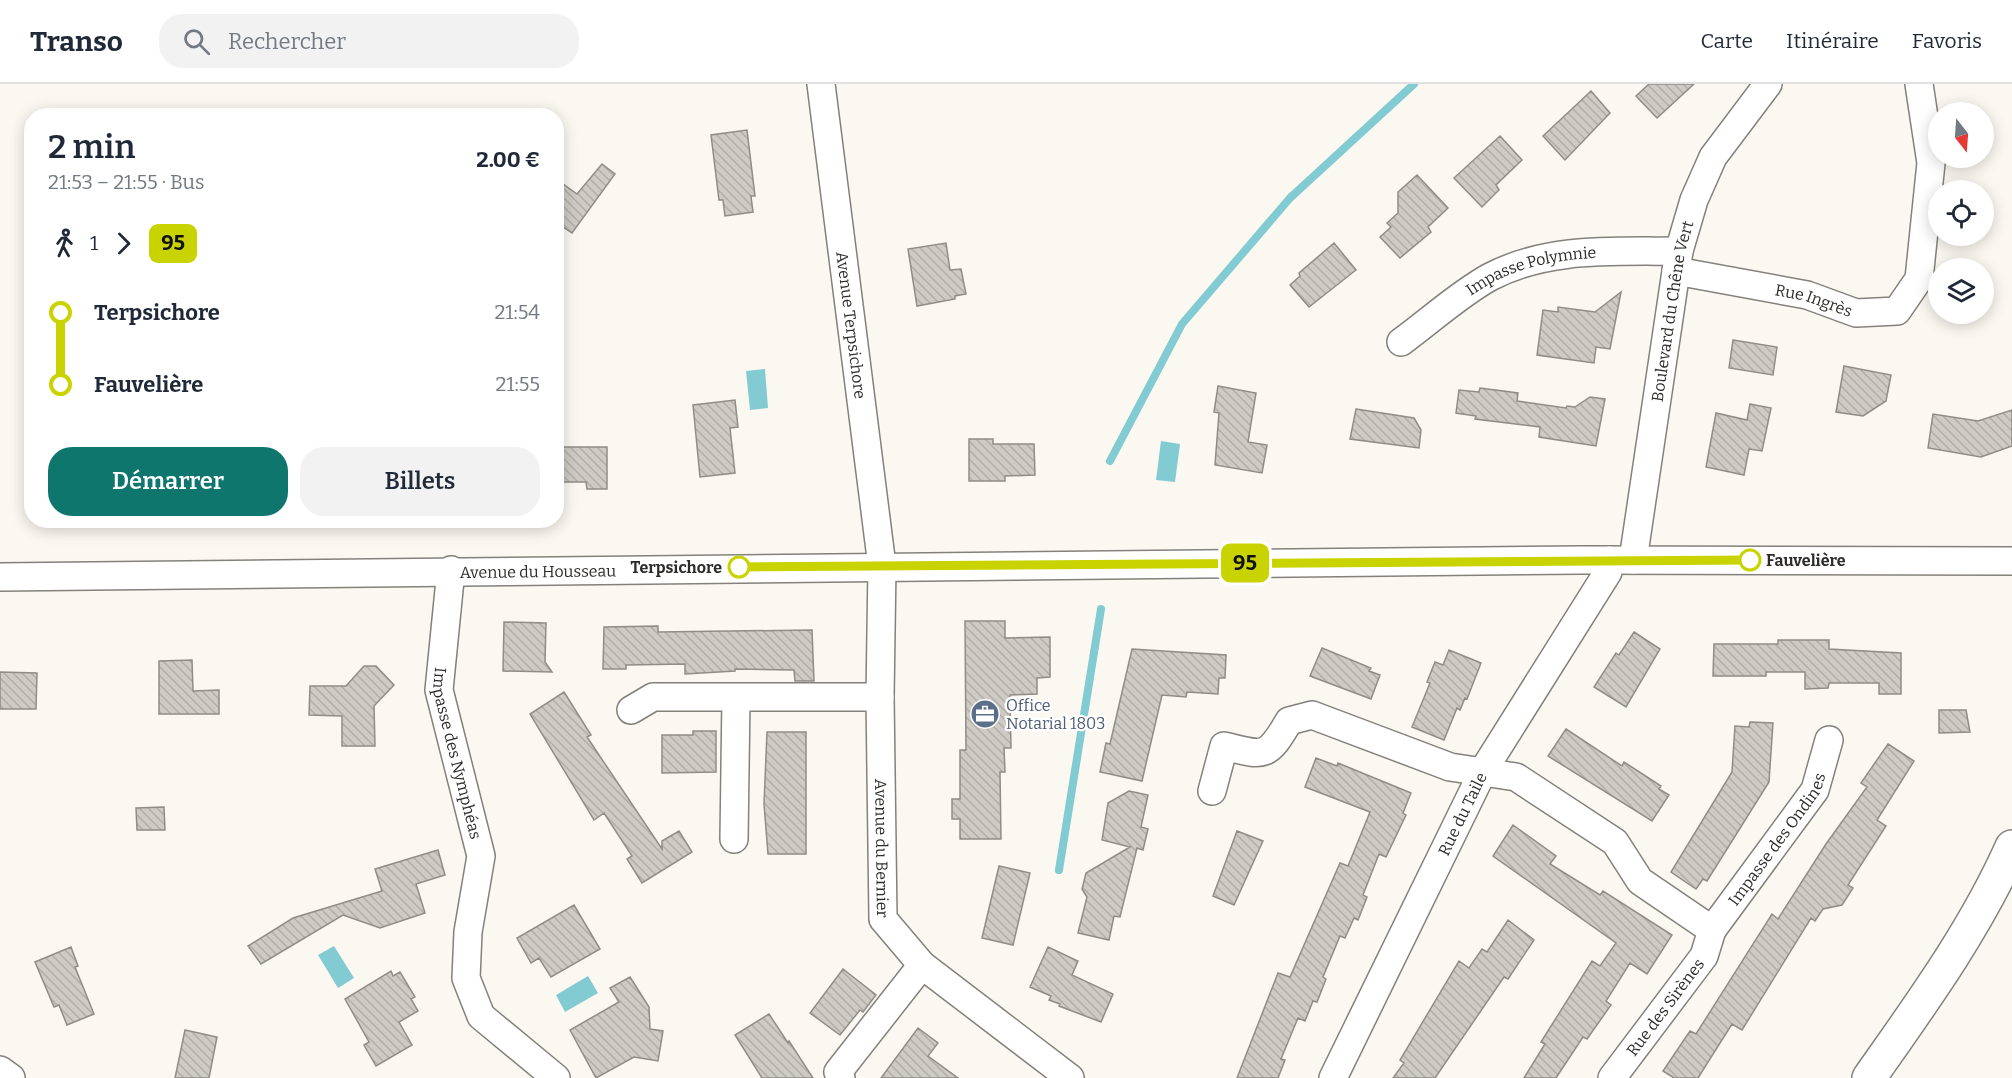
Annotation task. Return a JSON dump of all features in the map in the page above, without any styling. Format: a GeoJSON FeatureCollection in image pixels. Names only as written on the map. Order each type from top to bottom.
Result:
{"type":"FeatureCollection","features":[{"type":"Feature","properties":{"kind":"main road"},"geometry":{"type":"LineString","coordinates":[[1869,1078],[1923,1002],[2002,879],[2012,847]]}},
{"type":"Feature","properties":{"kind":"street","name":"Avenue Terpsichore"},"geometry":{"type":"LineString","coordinates":[[821,84],[882,566]]}},
{"type":"Feature","properties":{"kind":"street","name":"Boulevard du Chêne Vert"},"geometry":{"type":"LineString","coordinates":[[1621,560],[1677,261],[1694,200],[1713,157],[1768,84]]}},
{"type":"Feature","properties":{"kind":"street","name":"Rue Ingrès"},"geometry":{"type":"LineString","coordinates":[[1677,261],[1807,295],[1856,313],[1897,311],[1919,279],[1931,163],[1919,84]]}},
{"type":"Feature","properties":{"kind":"street","name":"Impasse Polymnie"},"geometry":{"type":"LineString","coordinates":[[1401,342],[1488,278],[1515,265],[1550,255],[1589,252],[1677,261]]}},
{"type":"Feature","properties":{"kind":"street","name":"Avenue du Housseau"},"geometry":{"type":"LineString","coordinates":[[0,577],[451,570],[1621,560],[2012,561]]}},
{"type":"Feature","properties":{"kind":"street","name":"Rue du Taile"},"geometry":{"type":"LineString","coordinates":[[1333,1078],[1483,771],[1608,572],[1621,560]]}},
{"type":"Feature","properties":{"kind":"street","name":"Avenue du Bernier"},"geometry":{"type":"LineString","coordinates":[[882,566],[880,698],[883,919],[922,965],[1070,1078]]}},
{"type":"Feature","properties":{"kind":"street","name":"Impasse des Nymphéas"},"geometry":{"type":"LineString","coordinates":[[451,570],[439,690],[481,855],[468,932],[466,978],[481,1016],[556,1078]]}},
{"type":"Feature","properties":{"kind":"street"},"geometry":{"type":"LineString","coordinates":[[631,711],[653,697],[880,698]]}},
{"type":"Feature","properties":{"kind":"street"},"geometry":{"type":"LineString","coordinates":[[734,839],[735,698]]}},
{"type":"Feature","properties":{"kind":"street"},"geometry":{"type":"LineString","coordinates":[[1212,791],[1224,746],[1257,754],[1274,747],[1289,722],[1312,715],[1450,767],[1516,777],[1615,842],[1640,881],[1712,930]]}},
{"type":"Feature","properties":{"kind":"street","name":"Impasse des Ondines"},"geometry":{"type":"LineString","coordinates":[[1712,930],[1815,790],[1828,740]]}},
{"type":"Feature","properties":{"kind":"street","name":"Rue des Sirènes"},"geometry":{"type":"LineString","coordinates":[[1612,1078],[1704,956],[1712,930]]}},
{"type":"Feature","properties":{"kind":"street"},"geometry":{"type":"LineString","coordinates":[[842,1078],[838,1072],[922,965]]}},
{"type":"Feature","properties":{"kind":"street"},"geometry":{"type":"LineString","coordinates":[[0,1070],[11,1078]]}},
{"type":"Feature","properties":{"kind":"water"},"geometry":{"type":"Polygon","coordinates":[[[765,369],[768,408],[750,410],[746,371],[765,369]]]}},
{"type":"Feature","properties":{"kind":"water"},"geometry":{"type":"Polygon","coordinates":[[[1161,441],[1180,444],[1175,482],[1156,480],[1161,441]]]}},
{"type":"Feature","properties":{"kind":"water"},"geometry":{"type":"Polygon","coordinates":[[[334,946],[354,978],[338,988],[318,955],[334,946]]]}},
{"type":"Feature","properties":{"kind":"water"},"geometry":{"type":"Polygon","coordinates":[[[588,976],[598,993],[565,1012],[556,995],[588,976]]]}},
{"type":"Feature","properties":{"kind":"building"},"geometry":{"type":"Polygon","coordinates":[[[1649,84],[1694,84],[1657,118],[1636,96],[1649,84]]]}},
{"type":"Feature","properties":{"kind":"building"},"geometry":{"type":"Polygon","coordinates":[[[1591,91],[1610,113],[1565,160],[1543,136],[1591,91]]]}},
{"type":"Feature","properties":{"kind":"building"},"geometry":{"type":"Polygon","coordinates":[[[747,130],[755,196],[751,196],[753,212],[725,216],[723,200],[719,200],[711,135],[747,130]]]}},
{"type":"Feature","properties":{"kind":"building"},"geometry":{"type":"Polygon","coordinates":[[[1500,136],[1522,160],[1496,185],[1499,190],[1482,207],[1454,178],[1500,136]]]}},
{"type":"Feature","properties":{"kind":"building"},"geometry":{"type":"Polygon","coordinates":[[[602,164],[615,174],[572,233],[564,228],[564,185],[577,194],[602,164]]]}},
{"type":"Feature","properties":{"kind":"building"},"geometry":{"type":"Polygon","coordinates":[[[1417,175],[1448,208],[1428,227],[1431,232],[1400,258],[1380,237],[1391,227],[1387,223],[1398,213],[1398,192],[1417,175]]]}},
{"type":"Feature","properties":{"kind":"building"},"geometry":{"type":"Polygon","coordinates":[[[946,243],[950,270],[961,269],[966,294],[955,296],[955,299],[917,306],[908,249],[946,243]]]}},
{"type":"Feature","properties":{"kind":"building"},"geometry":{"type":"Polygon","coordinates":[[[1334,243],[1356,270],[1309,307],[1290,285],[1300,276],[1299,273],[1334,243]]]}},
{"type":"Feature","properties":{"kind":"building"},"geometry":{"type":"Polygon","coordinates":[[[1621,292],[1610,349],[1596,347],[1594,363],[1537,355],[1543,310],[1558,312],[1558,307],[1595,312],[1621,292]]]}},
{"type":"Feature","properties":{"kind":"building"},"geometry":{"type":"Polygon","coordinates":[[[1733,340],[1777,347],[1773,375],[1729,368],[1733,340]]]}},
{"type":"Feature","properties":{"kind":"building"},"geometry":{"type":"Polygon","coordinates":[[[1844,366],[1891,375],[1886,401],[1863,416],[1836,412],[1844,366]]]}},
{"type":"Feature","properties":{"kind":"building"},"geometry":{"type":"Polygon","coordinates":[[[1218,386],[1256,393],[1248,442],[1267,445],[1262,473],[1215,465],[1219,413],[1214,412],[1218,386]]]}},
{"type":"Feature","properties":{"kind":"building"},"geometry":{"type":"Polygon","coordinates":[[[1480,388],[1518,393],[1517,401],[1566,408],[1567,406],[1575,407],[1590,397],[1605,399],[1596,446],[1539,437],[1540,427],[1475,419],[1476,416],[1456,413],[1459,390],[1479,392],[1480,388]]]}},
{"type":"Feature","properties":{"kind":"building"},"geometry":{"type":"Polygon","coordinates":[[[735,400],[738,427],[730,428],[735,473],[700,477],[693,405],[735,400]]]}},
{"type":"Feature","properties":{"kind":"building"},"geometry":{"type":"Polygon","coordinates":[[[1750,404],[1771,408],[1762,451],[1749,449],[1744,475],[1706,467],[1716,413],[1747,420],[1750,404]]]}},
{"type":"Feature","properties":{"kind":"building"},"geometry":{"type":"Polygon","coordinates":[[[1356,409],[1414,418],[1421,430],[1419,448],[1350,439],[1356,409]]]}},
{"type":"Feature","properties":{"kind":"building"},"geometry":{"type":"Polygon","coordinates":[[[2012,410],[2012,446],[1981,457],[1928,448],[1933,414],[1978,421],[2012,410]]]}},
{"type":"Feature","properties":{"kind":"building"},"geometry":{"type":"Polygon","coordinates":[[[969,439],[993,439],[993,444],[1034,444],[1035,475],[1005,476],[1005,481],[969,481],[969,439]]]}},
{"type":"Feature","properties":{"kind":"building"},"geometry":{"type":"Polygon","coordinates":[[[564,447],[607,447],[607,489],[587,489],[586,482],[564,482],[564,447]]]}},
{"type":"Feature","properties":{"kind":"building"},"geometry":{"type":"Polygon","coordinates":[[[965,621],[1005,621],[1005,638],[1050,637],[1050,677],[1037,678],[1037,694],[1010,695],[1011,748],[1004,748],[1005,772],[1000,772],[1001,839],[960,839],[960,819],[952,819],[952,799],[960,799],[960,750],[966,750],[965,621]]]}},
{"type":"Feature","properties":{"kind":"building"},"geometry":{"type":"Polygon","coordinates":[[[504,622],[546,623],[545,662],[552,672],[503,671],[504,622]]]}},
{"type":"Feature","properties":{"kind":"building"},"geometry":{"type":"Polygon","coordinates":[[[658,626],[658,632],[812,630],[814,681],[795,681],[794,670],[735,669],[735,671],[685,674],[685,664],[626,665],[626,669],[603,669],[604,627],[658,626]]]}},
{"type":"Feature","properties":{"kind":"building"},"geometry":{"type":"Polygon","coordinates":[[[1634,632],[1660,649],[1626,707],[1594,687],[1616,653],[1619,655],[1634,632]]]}},
{"type":"Feature","properties":{"kind":"building"},"geometry":{"type":"Polygon","coordinates":[[[1778,640],[1829,640],[1829,649],[1901,653],[1901,694],[1879,694],[1879,683],[1829,683],[1828,688],[1805,689],[1805,672],[1766,672],[1766,676],[1713,676],[1714,644],[1778,644],[1778,640]]]}},
{"type":"Feature","properties":{"kind":"building"},"geometry":{"type":"Polygon","coordinates":[[[1322,648],[1371,668],[1369,671],[1380,675],[1371,699],[1310,676],[1322,648]]]}},
{"type":"Feature","properties":{"kind":"building"},"geometry":{"type":"Polygon","coordinates":[[[1132,649],[1226,655],[1225,678],[1219,678],[1218,694],[1187,692],[1186,697],[1162,695],[1142,781],[1100,772],[1106,743],[1110,744],[1132,649]]]}},
{"type":"Feature","properties":{"kind":"building"},"geometry":{"type":"Polygon","coordinates":[[[1449,650],[1481,663],[1467,699],[1465,698],[1460,710],[1457,708],[1444,740],[1412,727],[1430,683],[1427,682],[1435,662],[1443,665],[1449,650]]]}},
{"type":"Feature","properties":{"kind":"building"},"geometry":{"type":"Polygon","coordinates":[[[192,660],[193,691],[219,690],[219,714],[159,714],[159,661],[192,660]]]}},
{"type":"Feature","properties":{"kind":"building"},"geometry":{"type":"Polygon","coordinates":[[[364,666],[376,666],[394,685],[374,706],[375,746],[342,746],[342,716],[309,715],[310,686],[346,686],[364,666]]]}},
{"type":"Feature","properties":{"kind":"building"},"geometry":{"type":"Polygon","coordinates":[[[0,672],[37,673],[36,709],[0,709],[0,672]]]}},
{"type":"Feature","properties":{"kind":"building"},"geometry":{"type":"Polygon","coordinates":[[[564,692],[591,735],[587,737],[662,849],[662,841],[679,831],[692,852],[642,883],[627,859],[632,856],[604,813],[594,820],[530,714],[564,692]]]}},
{"type":"Feature","properties":{"kind":"building"},"geometry":{"type":"Polygon","coordinates":[[[1939,710],[1966,710],[1970,732],[1939,733],[1939,710]]]}},
{"type":"Feature","properties":{"kind":"building"},"geometry":{"type":"Polygon","coordinates":[[[1750,722],[1773,723],[1769,782],[1707,881],[1703,879],[1696,889],[1671,872],[1732,772],[1735,726],[1749,727],[1750,722]]]}},
{"type":"Feature","properties":{"kind":"building"},"geometry":{"type":"Polygon","coordinates":[[[1566,729],[1622,766],[1624,762],[1661,786],[1659,789],[1669,795],[1652,821],[1548,756],[1566,729]]]}},
{"type":"Feature","properties":{"kind":"building"},"geometry":{"type":"Polygon","coordinates":[[[693,731],[716,731],[716,772],[662,773],[662,735],[693,735],[693,731]]]}},
{"type":"Feature","properties":{"kind":"building"},"geometry":{"type":"Polygon","coordinates":[[[767,732],[806,732],[806,854],[768,854],[764,804],[767,732]]]}},
{"type":"Feature","properties":{"kind":"building"},"geometry":{"type":"Polygon","coordinates":[[[1888,744],[1914,761],[1877,820],[1886,826],[1848,885],[1853,888],[1842,905],[1823,909],[1815,921],[1811,918],[1742,1030],[1732,1024],[1698,1078],[1674,1078],[1663,1071],[1690,1031],[1696,1034],[1772,914],[1778,919],[1826,844],[1867,787],[1861,783],[1888,744]]]}},
{"type":"Feature","properties":{"kind":"building"},"geometry":{"type":"Polygon","coordinates":[[[1316,758],[1337,766],[1338,763],[1411,793],[1403,813],[1406,815],[1386,857],[1379,854],[1363,895],[1367,897],[1358,920],[1354,918],[1345,938],[1340,936],[1323,977],[1326,979],[1317,1002],[1313,1001],[1305,1021],[1298,1018],[1281,1059],[1285,1060],[1278,1078],[1237,1078],[1278,973],[1290,977],[1340,863],[1348,866],[1370,812],[1305,787],[1316,758]]]}},
{"type":"Feature","properties":{"kind":"building"},"geometry":{"type":"Polygon","coordinates":[[[1129,791],[1148,795],[1141,827],[1148,829],[1143,850],[1137,848],[1120,917],[1114,916],[1109,940],[1078,933],[1087,897],[1082,889],[1086,873],[1130,847],[1102,840],[1108,803],[1129,791]]]}},
{"type":"Feature","properties":{"kind":"building"},"geometry":{"type":"Polygon","coordinates":[[[164,807],[165,830],[137,830],[136,808],[164,807]]]}},
{"type":"Feature","properties":{"kind":"building"},"geometry":{"type":"Polygon","coordinates":[[[1513,825],[1556,856],[1550,864],[1600,895],[1603,891],[1672,935],[1647,974],[1630,963],[1606,1001],[1611,1005],[1587,1039],[1583,1037],[1556,1078],[1524,1078],[1545,1044],[1541,1042],[1592,961],[1600,966],[1616,943],[1493,856],[1513,825]]]}},
{"type":"Feature","properties":{"kind":"building"},"geometry":{"type":"Polygon","coordinates":[[[1237,831],[1263,841],[1234,905],[1213,896],[1237,831]]]}},
{"type":"Feature","properties":{"kind":"building"},"geometry":{"type":"Polygon","coordinates":[[[438,850],[445,875],[416,884],[425,913],[380,928],[343,915],[261,964],[248,946],[293,918],[382,891],[375,869],[438,850]]]}},
{"type":"Feature","properties":{"kind":"building"},"geometry":{"type":"Polygon","coordinates":[[[999,866],[1030,873],[1013,945],[982,938],[999,866]]]}},
{"type":"Feature","properties":{"kind":"building"},"geometry":{"type":"Polygon","coordinates":[[[574,905],[600,949],[551,977],[539,958],[531,963],[517,938],[574,905]]]}},
{"type":"Feature","properties":{"kind":"building"},"geometry":{"type":"Polygon","coordinates":[[[1508,920],[1534,940],[1508,979],[1504,977],[1435,1078],[1393,1078],[1404,1063],[1400,1060],[1459,961],[1469,968],[1482,949],[1487,952],[1508,920]]]}},
{"type":"Feature","properties":{"kind":"building"},"geometry":{"type":"Polygon","coordinates":[[[71,947],[78,966],[75,967],[94,1014],[67,1025],[59,1005],[54,1007],[35,962],[71,947]]]}},
{"type":"Feature","properties":{"kind":"building"},"geometry":{"type":"Polygon","coordinates":[[[1048,947],[1078,961],[1072,975],[1113,994],[1101,1022],[1059,1006],[1060,1004],[1049,1000],[1051,996],[1030,987],[1048,947]]]}},
{"type":"Feature","properties":{"kind":"building"},"geometry":{"type":"Polygon","coordinates":[[[843,969],[876,995],[863,1012],[860,1010],[840,1035],[810,1013],[843,969]]]}},
{"type":"Feature","properties":{"kind":"building"},"geometry":{"type":"Polygon","coordinates":[[[391,971],[393,976],[400,972],[415,997],[411,999],[418,1011],[399,1022],[412,1045],[376,1066],[364,1045],[369,1042],[345,999],[391,971]]]}},
{"type":"Feature","properties":{"kind":"building"},"geometry":{"type":"Polygon","coordinates":[[[630,977],[649,1007],[650,1029],[663,1031],[658,1061],[634,1057],[596,1078],[570,1030],[619,1002],[610,988],[630,977]]]}},
{"type":"Feature","properties":{"kind":"building"},"geometry":{"type":"Polygon","coordinates":[[[769,1014],[813,1078],[762,1078],[735,1035],[769,1014]]]}},
{"type":"Feature","properties":{"kind":"building"},"geometry":{"type":"Polygon","coordinates":[[[918,1028],[938,1043],[928,1056],[958,1078],[881,1078],[918,1028]]]}},
{"type":"Feature","properties":{"kind":"building"},"geometry":{"type":"Polygon","coordinates":[[[185,1030],[217,1037],[209,1078],[175,1078],[185,1030]]]}},
{"type":"Feature","properties":{"kind":"waterway"},"geometry":{"type":"LineString","coordinates":[[1110,461],[1182,324],[1290,198],[1414,84]]}},
{"type":"Feature","properties":{"kind":"waterway"},"geometry":{"type":"LineString","coordinates":[[1059,870],[1101,609]]}},
{"type":"Feature","properties":{"kind":"bus line","name":"95"},"geometry":{"type":"LineString","coordinates":[[739,567],[1750,560]]}},
{"type":"Feature","properties":{"kind":"place","name":"Fauvelière"},"geometry":{"type":"Point","coordinates":[1750,560]}},
{"type":"Feature","properties":{"kind":"place","name":"Terpsichore"},"geometry":{"type":"Point","coordinates":[739,567]}},
{"type":"Feature","properties":{"kind":"place","name":"Office Notarial 1803"},"geometry":{"type":"Point","coordinates":[985,714]}}]}
